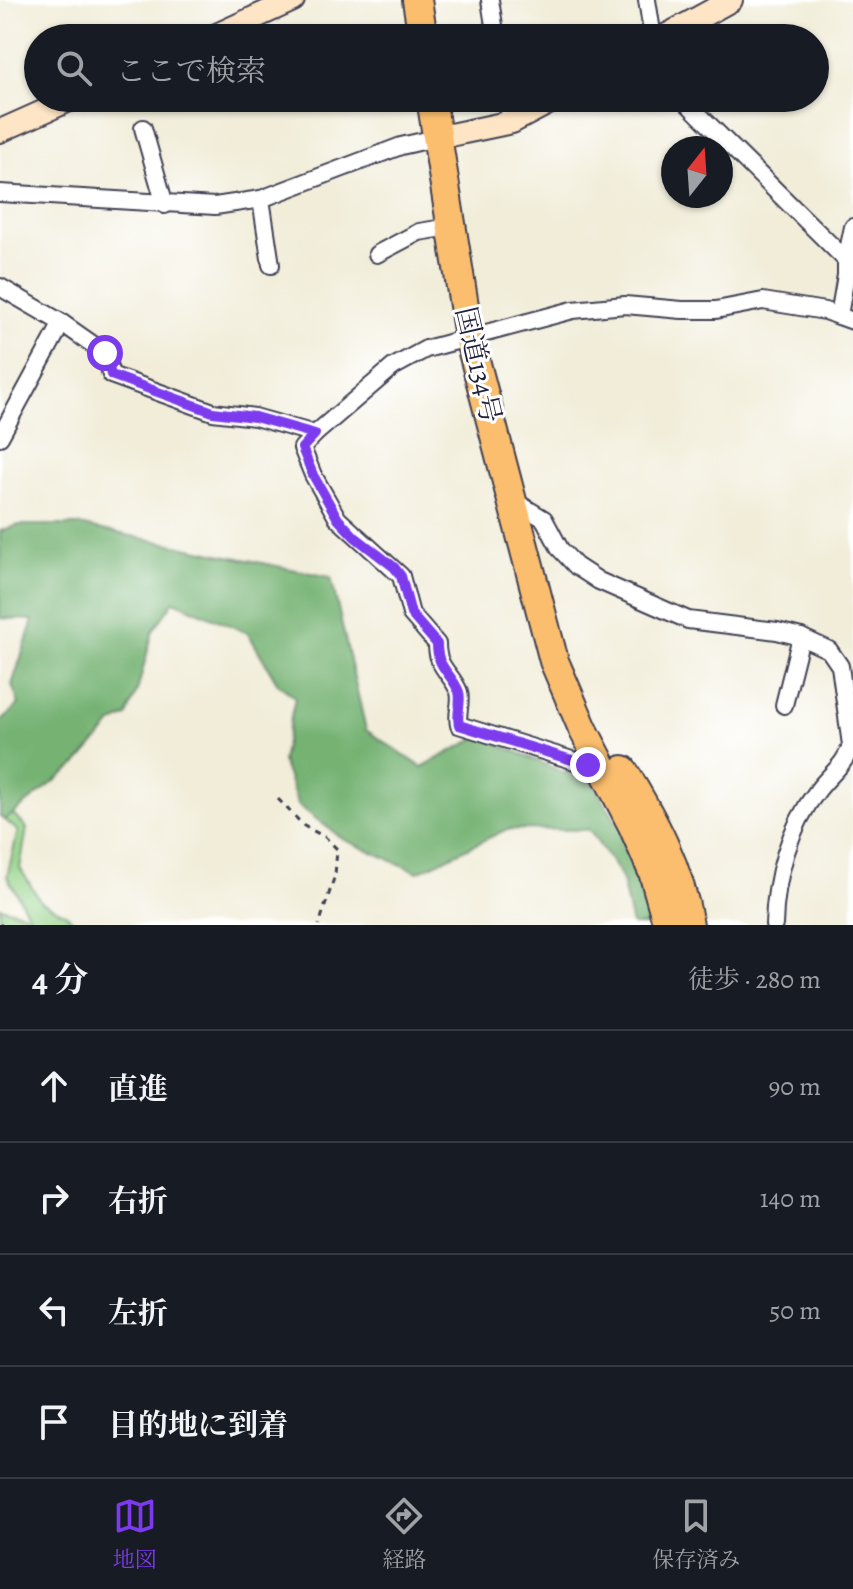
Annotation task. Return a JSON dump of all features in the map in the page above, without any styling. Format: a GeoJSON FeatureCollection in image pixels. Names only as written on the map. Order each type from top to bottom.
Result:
{"type":"FeatureCollection","features":[{"type":"Feature","properties":{"kind":"highway"},"geometry":{"type":"LineString","coordinates":[[417,0],[421,24]]}},
{"type":"Feature","properties":{"kind":"highway","name":"国道134号"},"geometry":{"type":"LineString","coordinates":[[433,112],[469,337],[554,661],[599,763],[648,860],[668,925]]}},
{"type":"Feature","properties":{"kind":"highway","name":"国道134号"},"geometry":{"type":"LineString","coordinates":[[546,628],[587,712],[651,816],[675,867],[689,925]]}},
{"type":"Feature","properties":{"kind":"street"},"geometry":{"type":"LineString","coordinates":[[241,24],[293,0]]}},
{"type":"Feature","properties":{"kind":"street"},"geometry":{"type":"LineString","coordinates":[[490,0],[494,24]]}},
{"type":"Feature","properties":{"kind":"street"},"geometry":{"type":"LineString","coordinates":[[647,0],[651,24]]}},
{"type":"Feature","properties":{"kind":"street"},"geometry":{"type":"LineString","coordinates":[[687,24],[731,0]]}},
{"type":"Feature","properties":{"kind":"street"},"geometry":{"type":"LineString","coordinates":[[0,131],[43,112]]}},
{"type":"Feature","properties":{"kind":"street"},"geometry":{"type":"LineString","coordinates":[[510,112],[512,122]]}},
{"type":"Feature","properties":{"kind":"street"},"geometry":{"type":"LineString","coordinates":[[0,193],[165,205],[215,206],[261,199],[401,146],[512,122],[531,112]]}},
{"type":"Feature","properties":{"kind":"street"},"geometry":{"type":"LineString","coordinates":[[696,112],[846,260]]}},
{"type":"Feature","properties":{"kind":"street"},"geometry":{"type":"LineString","coordinates":[[143,128],[165,205]]}},
{"type":"Feature","properties":{"kind":"street"},"geometry":{"type":"LineString","coordinates":[[261,199],[271,265]]}},
{"type":"Feature","properties":{"kind":"street"},"geometry":{"type":"LineString","coordinates":[[377,254],[419,232],[450,227]]}},
{"type":"Feature","properties":{"kind":"street"},"geometry":{"type":"LineString","coordinates":[[599,763],[588,765],[459,725],[460,693],[437,660],[437,644],[411,614],[401,576],[338,519],[302,448],[393,367],[426,349],[573,310],[602,305],[716,310],[763,301],[796,305],[846,318],[846,260],[853,227]]}},
{"type":"Feature","properties":{"kind":"street"},"geometry":{"type":"LineString","coordinates":[[0,287],[62,323],[105,353],[111,375],[213,412],[255,417],[315,434]]}},
{"type":"Feature","properties":{"kind":"street"},"geometry":{"type":"LineString","coordinates":[[0,437],[62,323]]}},
{"type":"Feature","properties":{"kind":"street"},"geometry":{"type":"LineString","coordinates":[[511,499],[544,519],[560,549],[576,566],[599,581],[688,620],[801,637],[829,650],[840,666],[852,745],[847,757],[817,791],[796,825],[778,881],[774,925]]}},
{"type":"Feature","properties":{"kind":"street"},"geometry":{"type":"LineString","coordinates":[[784,705],[801,637]]}},
{"type":"Feature","properties":{"kind":"path"},"geometry":{"type":"LineString","coordinates":[[278,799],[304,826],[325,837],[337,849],[335,875],[319,925]]}},
{"type":"Feature","properties":{"kind":"green space"},"geometry":{"type":"Polygon","coordinates":[[[18,525],[78,525],[331,577],[366,730],[422,767],[480,736],[565,773],[583,768],[623,831],[650,925],[632,925],[621,876],[589,830],[507,829],[418,872],[344,840],[298,805],[282,761],[295,697],[278,684],[248,633],[174,601],[153,631],[127,716],[112,724],[77,764],[5,820],[0,817],[0,723],[19,704],[12,685],[33,620],[0,618],[0,531],[18,525]]]}},
{"type":"Feature","properties":{"kind":"green space"},"geometry":{"type":"Polygon","coordinates":[[[13,814],[27,828],[20,868],[41,902],[65,913],[78,925],[34,924],[7,876],[18,831],[5,820],[13,814]]]}},
{"type":"Feature","properties":{"kind":"green space"},"geometry":{"type":"Polygon","coordinates":[[[0,907],[23,913],[28,917],[27,925],[0,924],[0,907]]]}},
{"type":"Feature","properties":{"kind":"route"},"geometry":{"type":"LineString","coordinates":[[105,353],[111,375],[165,396],[213,412],[255,417],[315,434],[302,448],[313,475],[338,519],[401,576],[411,614],[437,644],[437,660],[460,693],[459,725],[588,765]]}}]}
